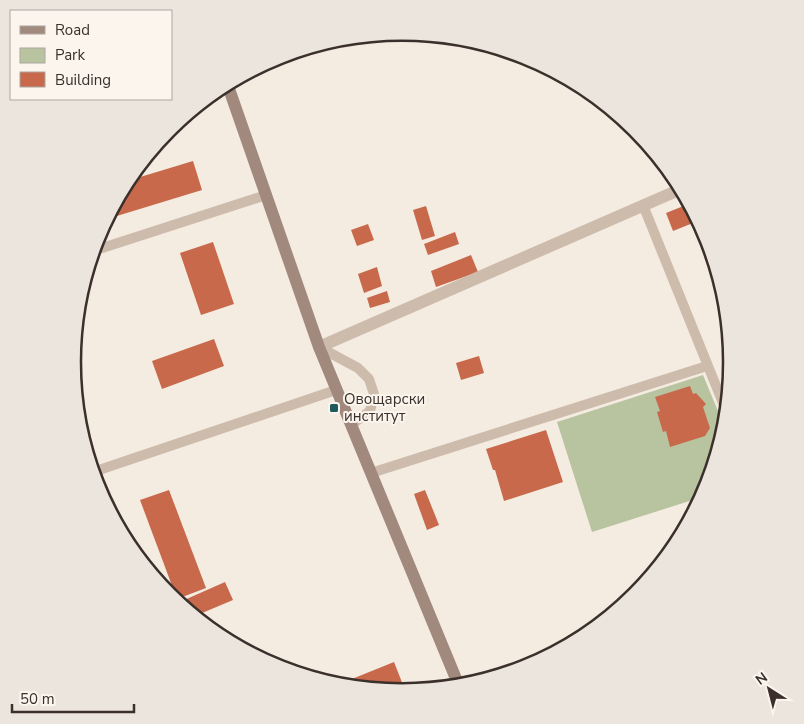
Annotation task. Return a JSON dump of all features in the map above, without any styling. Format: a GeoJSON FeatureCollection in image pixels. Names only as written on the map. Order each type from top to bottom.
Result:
{"type":"FeatureCollection","features":[{"type":"Feature","properties":{"kind":"street"},"geometry":{"type":"LineString","coordinates":[[230,91],[318,347],[457,678]]}},
{"type":"Feature","properties":{"kind":"street"},"geometry":{"type":"LineString","coordinates":[[318,347],[674,192]]}},
{"type":"Feature","properties":{"kind":"lane"},"geometry":{"type":"LineString","coordinates":[[102,248],[266,195]]}},
{"type":"Feature","properties":{"kind":"lane"},"geometry":{"type":"LineString","coordinates":[[643,205],[721,399]]}},
{"type":"Feature","properties":{"kind":"lane"},"geometry":{"type":"LineString","coordinates":[[318,347],[358,368],[369,379],[374,394],[370,411],[351,425]]}},
{"type":"Feature","properties":{"kind":"lane"},"geometry":{"type":"LineString","coordinates":[[371,473],[707,366]]}},
{"type":"Feature","properties":{"kind":"lane"},"geometry":{"type":"LineString","coordinates":[[100,470],[336,390]]}},
{"type":"Feature","properties":{"kind":"green space"},"geometry":{"type":"Polygon","coordinates":[[[703,375],[719,413],[706,465],[692,500],[592,532],[557,422],[703,375]]]}},
{"type":"Feature","properties":{"kind":"building"},"geometry":{"type":"Polygon","coordinates":[[[193,161],[202,190],[116,216],[140,177],[193,161]]]}},
{"type":"Feature","properties":{"kind":"building"},"geometry":{"type":"Polygon","coordinates":[[[426,206],[435,236],[422,240],[413,210],[426,206]]]}},
{"type":"Feature","properties":{"kind":"building"},"geometry":{"type":"Polygon","coordinates":[[[682,206],[692,224],[673,231],[666,213],[682,206]]]}},
{"type":"Feature","properties":{"kind":"building"},"geometry":{"type":"Polygon","coordinates":[[[368,224],[374,240],[357,246],[351,230],[368,224]]]}},
{"type":"Feature","properties":{"kind":"building"},"geometry":{"type":"Polygon","coordinates":[[[455,232],[459,244],[428,255],[424,244],[455,232]]]}},
{"type":"Feature","properties":{"kind":"building"},"geometry":{"type":"Polygon","coordinates":[[[213,242],[234,304],[201,315],[180,253],[213,242]]]}},
{"type":"Feature","properties":{"kind":"building"},"geometry":{"type":"Polygon","coordinates":[[[471,255],[478,272],[436,287],[431,271],[471,255]]]}},
{"type":"Feature","properties":{"kind":"building"},"geometry":{"type":"Polygon","coordinates":[[[377,267],[382,286],[364,293],[358,274],[377,267]]]}},
{"type":"Feature","properties":{"kind":"building"},"geometry":{"type":"Polygon","coordinates":[[[387,291],[390,302],[370,308],[367,298],[387,291]]]}},
{"type":"Feature","properties":{"kind":"building"},"geometry":{"type":"Polygon","coordinates":[[[214,339],[224,366],[162,389],[152,361],[214,339]]]}},
{"type":"Feature","properties":{"kind":"building"},"geometry":{"type":"Polygon","coordinates":[[[479,356],[484,373],[461,380],[456,363],[479,356]]]}},
{"type":"Feature","properties":{"kind":"building"},"geometry":{"type":"Polygon","coordinates":[[[690,386],[693,394],[696,393],[706,404],[703,407],[710,428],[705,436],[670,447],[666,431],[663,432],[657,412],[660,411],[655,397],[690,386]]]}},
{"type":"Feature","properties":{"kind":"building"},"geometry":{"type":"Polygon","coordinates":[[[546,430],[563,482],[504,501],[495,470],[493,470],[486,449],[546,430]]]}},
{"type":"Feature","properties":{"kind":"building"},"geometry":{"type":"Polygon","coordinates":[[[169,490],[206,588],[184,597],[172,586],[140,500],[169,490]]]}},
{"type":"Feature","properties":{"kind":"building"},"geometry":{"type":"Polygon","coordinates":[[[425,490],[439,525],[427,530],[414,494],[425,490]]]}},
{"type":"Feature","properties":{"kind":"building"},"geometry":{"type":"Polygon","coordinates":[[[225,582],[233,600],[203,613],[186,599],[225,582]]]}},
{"type":"Feature","properties":{"kind":"building"},"geometry":{"type":"Polygon","coordinates":[[[394,662],[402,683],[381,682],[352,679],[394,662]]]}},
{"type":"Feature","properties":{"kind":"place","name":"Овощарски институт"},"geometry":{"type":"Point","coordinates":[334,408]}}]}
